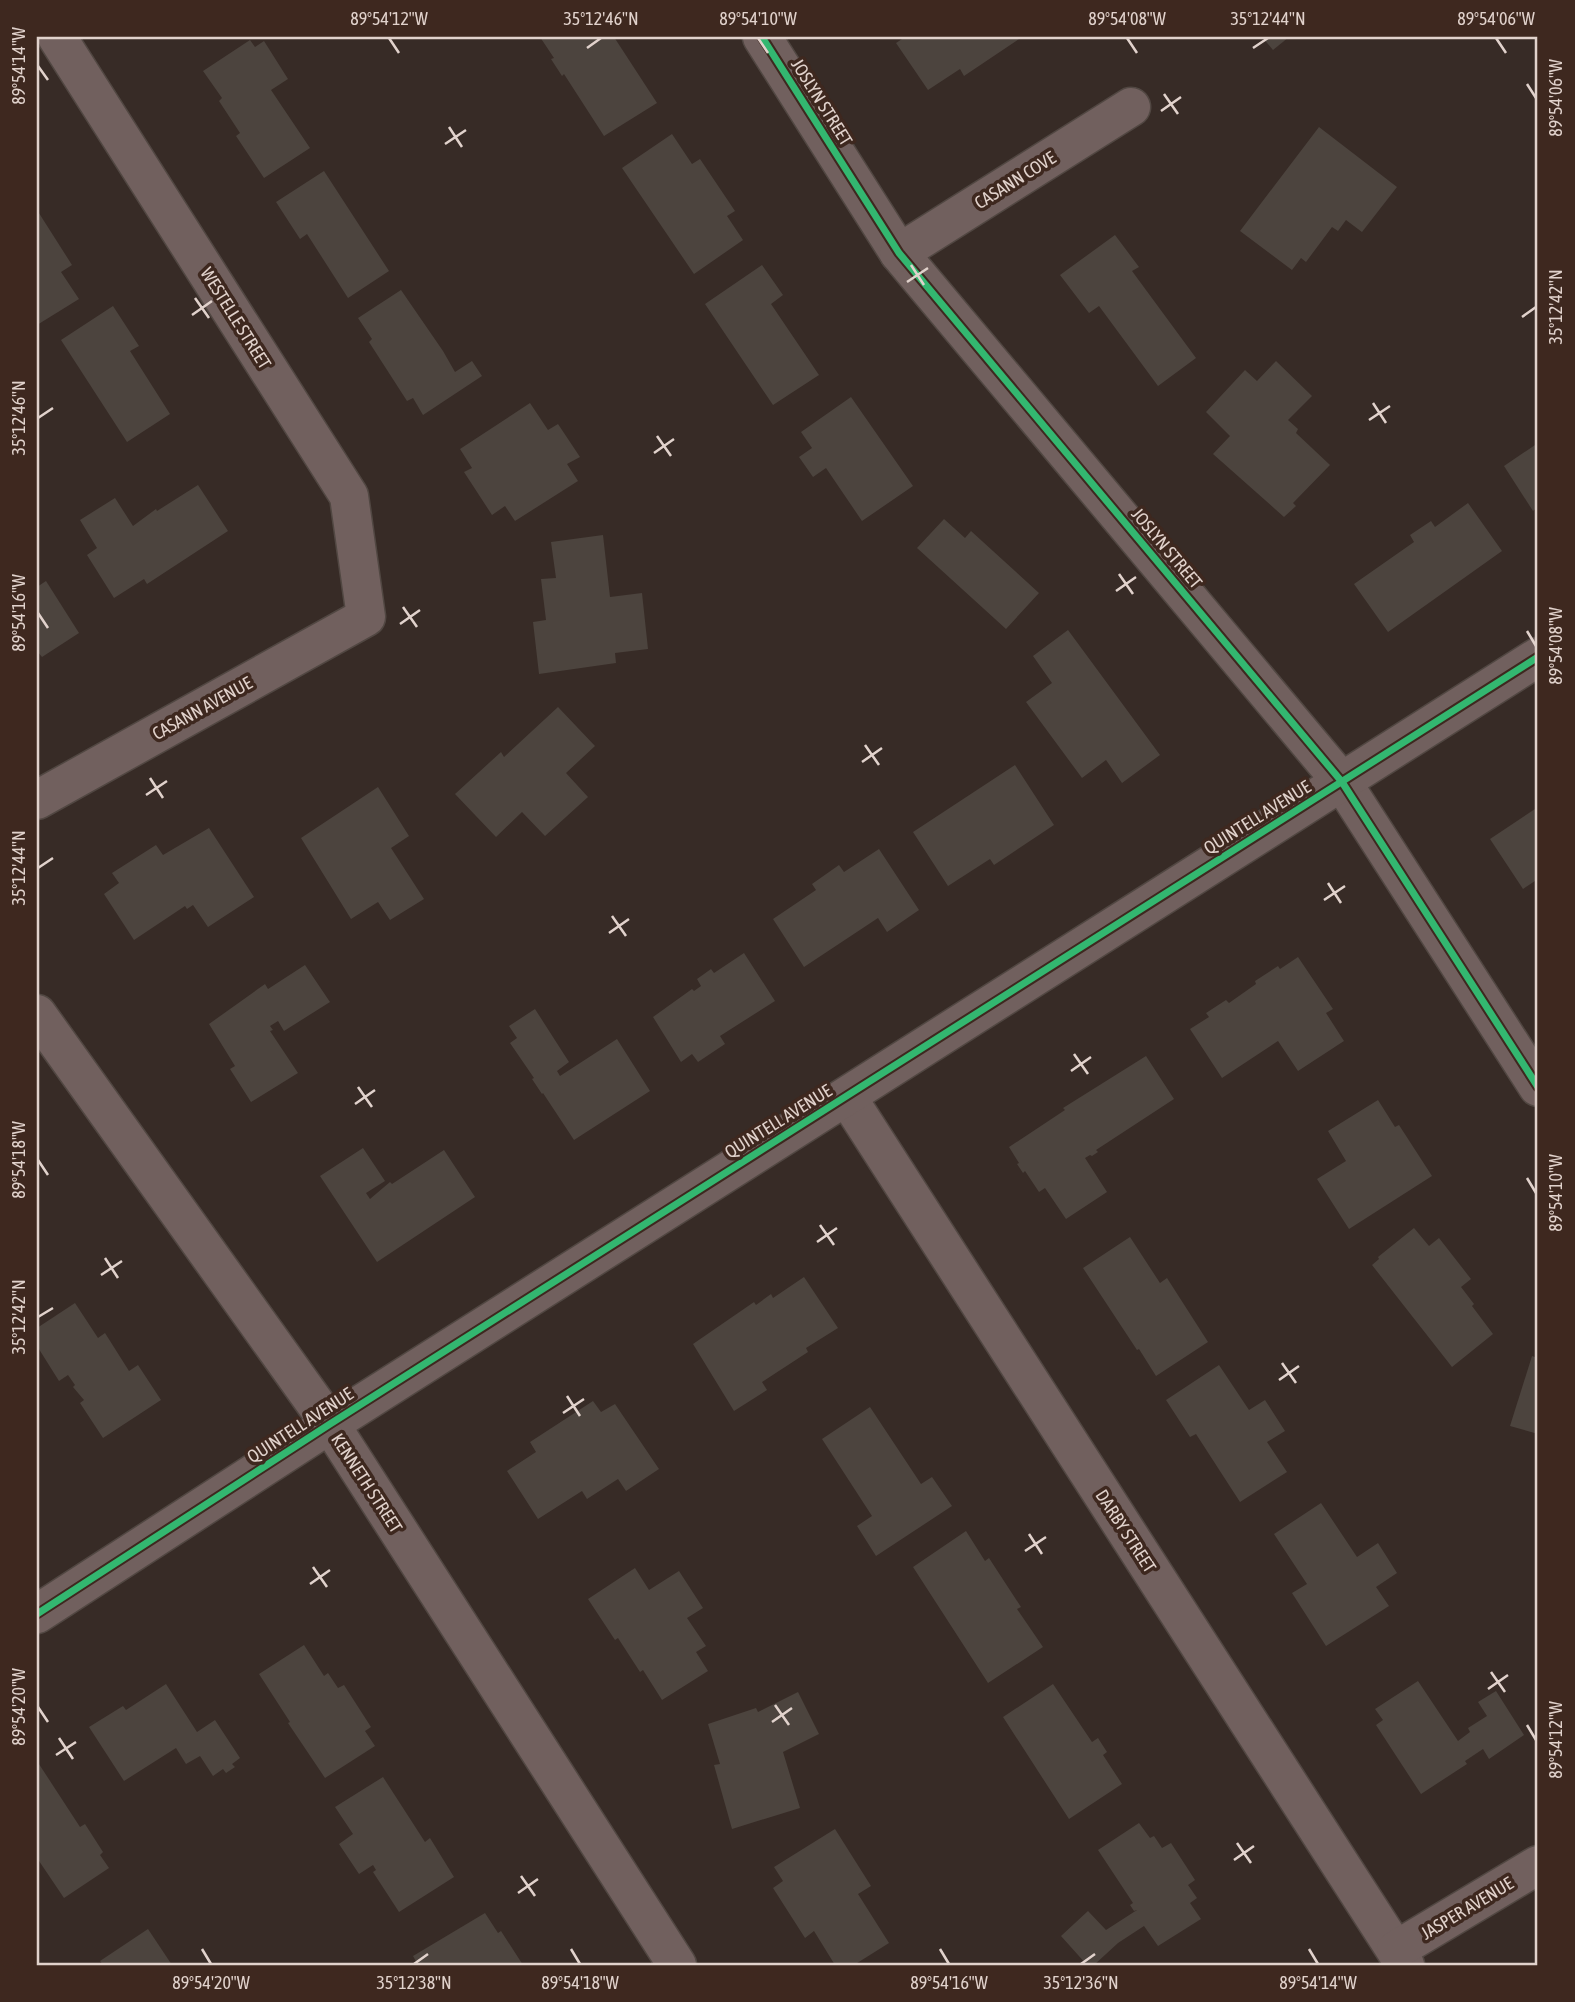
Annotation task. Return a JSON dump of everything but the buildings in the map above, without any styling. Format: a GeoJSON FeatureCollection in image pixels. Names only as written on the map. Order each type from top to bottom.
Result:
{"type":"FeatureCollection","features":[{"type":"Feature","properties":{"kind":"street","name":"WESTELLE STREET"},"geometry":{"type":"LineString","coordinates":[[57,37],[349,496],[366,617]]}},
{"type":"Feature","properties":{"kind":"street","name":"JOSLYN STREET"},"geometry":{"type":"LineString","coordinates":[[762,37],[900,253],[1342,782],[1538,1087]]}},
{"type":"Feature","properties":{"kind":"street","name":"CASANN COVE"},"geometry":{"type":"LineString","coordinates":[[900,253],[1131,107]]}},
{"type":"Feature","properties":{"kind":"street","name":"CASANN AVENUE"},"geometry":{"type":"LineString","coordinates":[[37,800],[366,617]]}},
{"type":"Feature","properties":{"kind":"street","name":"QUINTELL AVENUE"},"geometry":{"type":"LineString","coordinates":[[37,1614],[330,1424],[1538,657]]}},
{"type":"Feature","properties":{"kind":"street","name":"KENNETH STREET"},"geometry":{"type":"LineString","coordinates":[[37,1014],[330,1424],[677,1965]]}},
{"type":"Feature","properties":{"kind":"street","name":"DARBY STREET"},"geometry":{"type":"LineString","coordinates":[[847,1097],[1400,1958]]}},
{"type":"Feature","properties":{"kind":"street","name":"JASPER AVENUE"},"geometry":{"type":"LineString","coordinates":[[1400,1958],[1538,1865]]}},
{"type":"Feature","properties":{"kind":"cycle path"},"geometry":{"type":"LineString","coordinates":[[762,37],[899,253],[1342,782],[1538,1087]]}},
{"type":"Feature","properties":{"kind":"cycle path"},"geometry":{"type":"LineString","coordinates":[[37,1614],[330,1424],[1538,657]]}}]}
